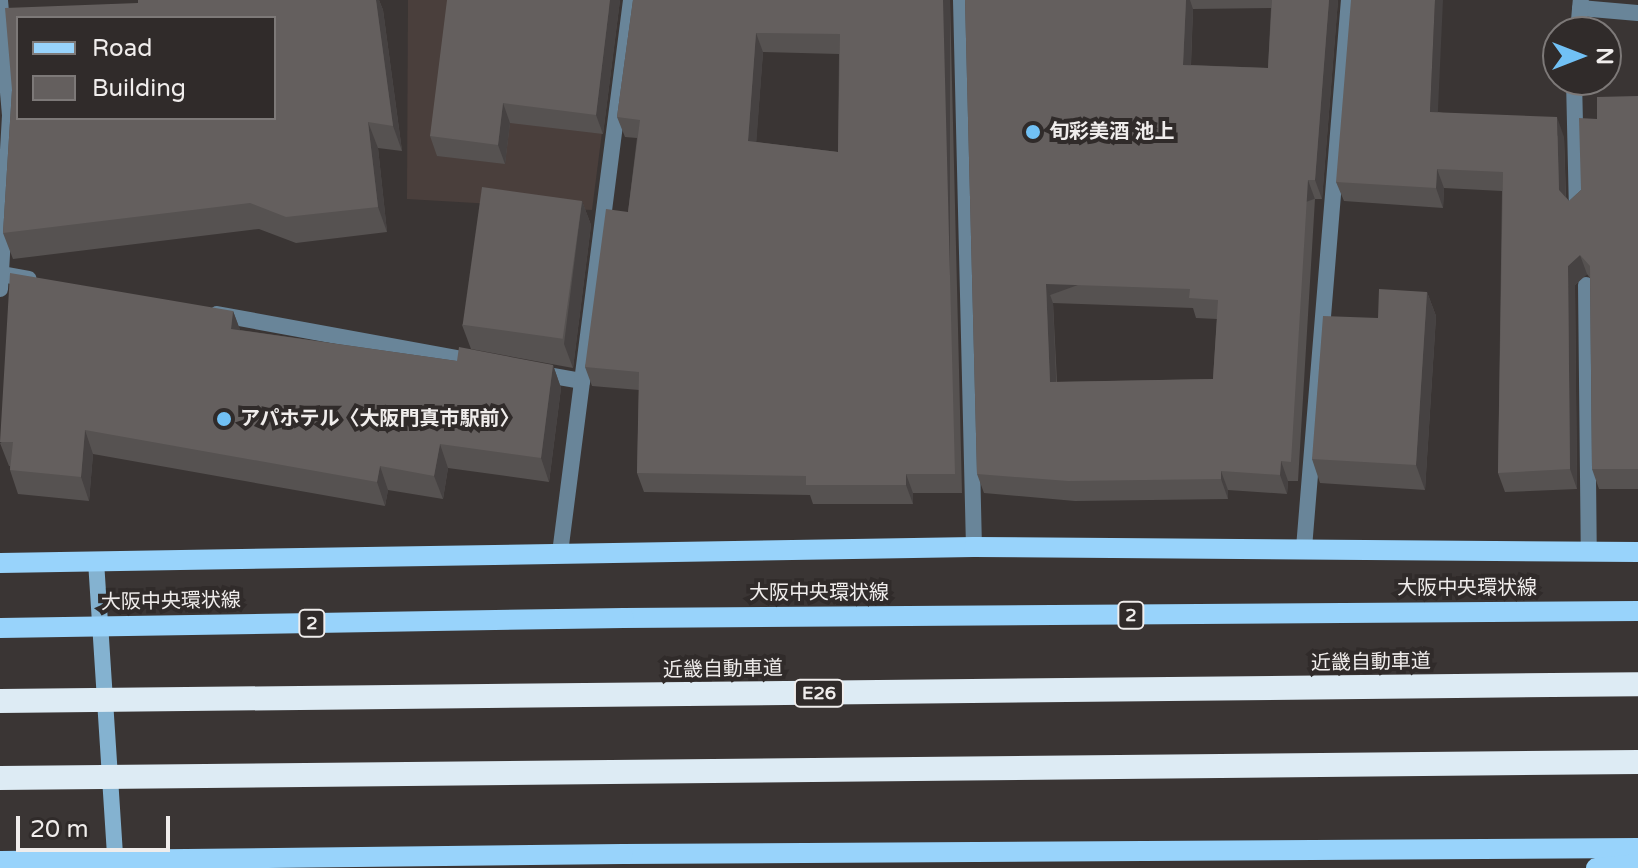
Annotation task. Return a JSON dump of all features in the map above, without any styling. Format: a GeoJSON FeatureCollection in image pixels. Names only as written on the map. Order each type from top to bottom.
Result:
{"type":"FeatureCollection","features":[{"type":"Feature","properties":{"kind":"highway","name":"近畿自動車道"},"geometry":{"type":"LineString","coordinates":[[0,701],[1638,684]]}},
{"type":"Feature","properties":{"kind":"highway"},"geometry":{"type":"LineString","coordinates":[[0,778],[1638,762]]}},
{"type":"Feature","properties":{"kind":"main road"},"geometry":{"type":"LineString","coordinates":[[0,563],[974,547],[1638,552]]}},
{"type":"Feature","properties":{"kind":"main road","name":"大阪中央環状線"},"geometry":{"type":"LineString","coordinates":[[0,628],[624,618],[1638,611]]}},
{"type":"Feature","properties":{"kind":"main road"},"geometry":{"type":"LineString","coordinates":[[0,861],[1638,848]]}},
{"type":"Feature","properties":{"kind":"main road"},"geometry":{"type":"LineString","coordinates":[[1596,868],[1638,864]]}},
{"type":"Feature","properties":{"kind":"street"},"geometry":{"type":"LineString","coordinates":[[0,0],[10,115],[0,289]]}},
{"type":"Feature","properties":{"kind":"street"},"geometry":{"type":"LineString","coordinates":[[560,553],[631,0]]}},
{"type":"Feature","properties":{"kind":"street"},"geometry":{"type":"LineString","coordinates":[[961,0],[974,547]]}},
{"type":"Feature","properties":{"kind":"street"},"geometry":{"type":"LineString","coordinates":[[1304,548],[1349,0]]}},
{"type":"Feature","properties":{"kind":"street"},"geometry":{"type":"LineString","coordinates":[[1580,4],[1638,13]]}},
{"type":"Feature","properties":{"kind":"street"},"geometry":{"type":"LineString","coordinates":[[1574,96],[1577,209]]}},
{"type":"Feature","properties":{"kind":"street"},"geometry":{"type":"LineString","coordinates":[[1,274],[48,283]]}},
{"type":"Feature","properties":{"kind":"street"},"geometry":{"type":"LineString","coordinates":[[1586,285],[1589,552]]}},
{"type":"Feature","properties":{"kind":"street"},"geometry":{"type":"LineString","coordinates":[[205,312],[582,381]]}},
{"type":"Feature","properties":{"kind":"street"},"geometry":{"type":"LineString","coordinates":[[96,561],[116,868]]}},
{"type":"Feature","properties":{"kind":"shaded area"},"geometry":{"type":"Polygon","coordinates":[[[408,0],[619,0],[592,210],[407,199],[408,0]]]}},
{"type":"Feature","properties":{"kind":"building"},"geometry":{"type":"Polygon","coordinates":[[[138,0],[376,0],[393,126],[368,122],[378,207],[286,217],[250,203],[3,233],[12,90],[5,8],[138,3],[138,0]]]}},
{"type":"Feature","properties":{"kind":"building"},"geometry":{"type":"Polygon","coordinates":[[[447,0],[610,0],[596,115],[503,103],[498,145],[430,136],[447,0]]]}},
{"type":"Feature","properties":{"kind":"building"},"geometry":{"type":"Polygon","coordinates":[[[633,0],[943,0],[955,474],[906,474],[906,485],[806,485],[806,476],[637,473],[639,372],[585,367],[606,209],[628,212],[640,120],[617,117],[633,0]],[[756,33],[748,141],[838,152],[840,34],[756,33]]]}},
{"type":"Feature","properties":{"kind":"building"},"geometry":{"type":"Polygon","coordinates":[[[965,0],[1186,0],[1183,65],[1268,68],[1272,0],[1329,0],[1315,180],[1308,180],[1291,462],[1281,461],[1280,475],[1221,471],[1221,479],[1068,481],[977,474],[965,0]],[[1046,284],[1050,382],[1213,379],[1218,300],[1189,298],[1190,289],[1046,284]]]}},
{"type":"Feature","properties":{"kind":"building"},"geometry":{"type":"Polygon","coordinates":[[[1351,0],[1435,0],[1430,112],[1557,117],[1559,190],[1569,201],[1581,190],[1579,118],[1597,119],[1597,97],[1638,96],[1638,469],[1592,469],[1590,266],[1580,255],[1568,266],[1570,469],[1498,473],[1503,172],[1437,169],[1436,188],[1336,182],[1351,0]]]}},
{"type":"Feature","properties":{"kind":"building"},"geometry":{"type":"Polygon","coordinates":[[[482,187],[582,201],[563,339],[463,325],[482,187]]]}},
{"type":"Feature","properties":{"kind":"building"},"geometry":{"type":"Polygon","coordinates":[[[10,273],[233,311],[231,329],[457,361],[459,347],[553,365],[541,458],[440,444],[434,476],[380,466],[377,482],[85,430],[81,477],[10,470],[13,442],[0,442],[10,273]]]}},
{"type":"Feature","properties":{"kind":"building"},"geometry":{"type":"Polygon","coordinates":[[[1379,289],[1427,292],[1416,465],[1312,459],[1323,316],[1378,318],[1379,289]]]}},
{"type":"Feature","properties":{"kind":"place","name":"旬彩美酒 池上"},"geometry":{"type":"Point","coordinates":[1033,132]}},
{"type":"Feature","properties":{"kind":"place","name":"アパホテル〈大阪門真市駅前〉"},"geometry":{"type":"Point","coordinates":[224,419]}}]}
